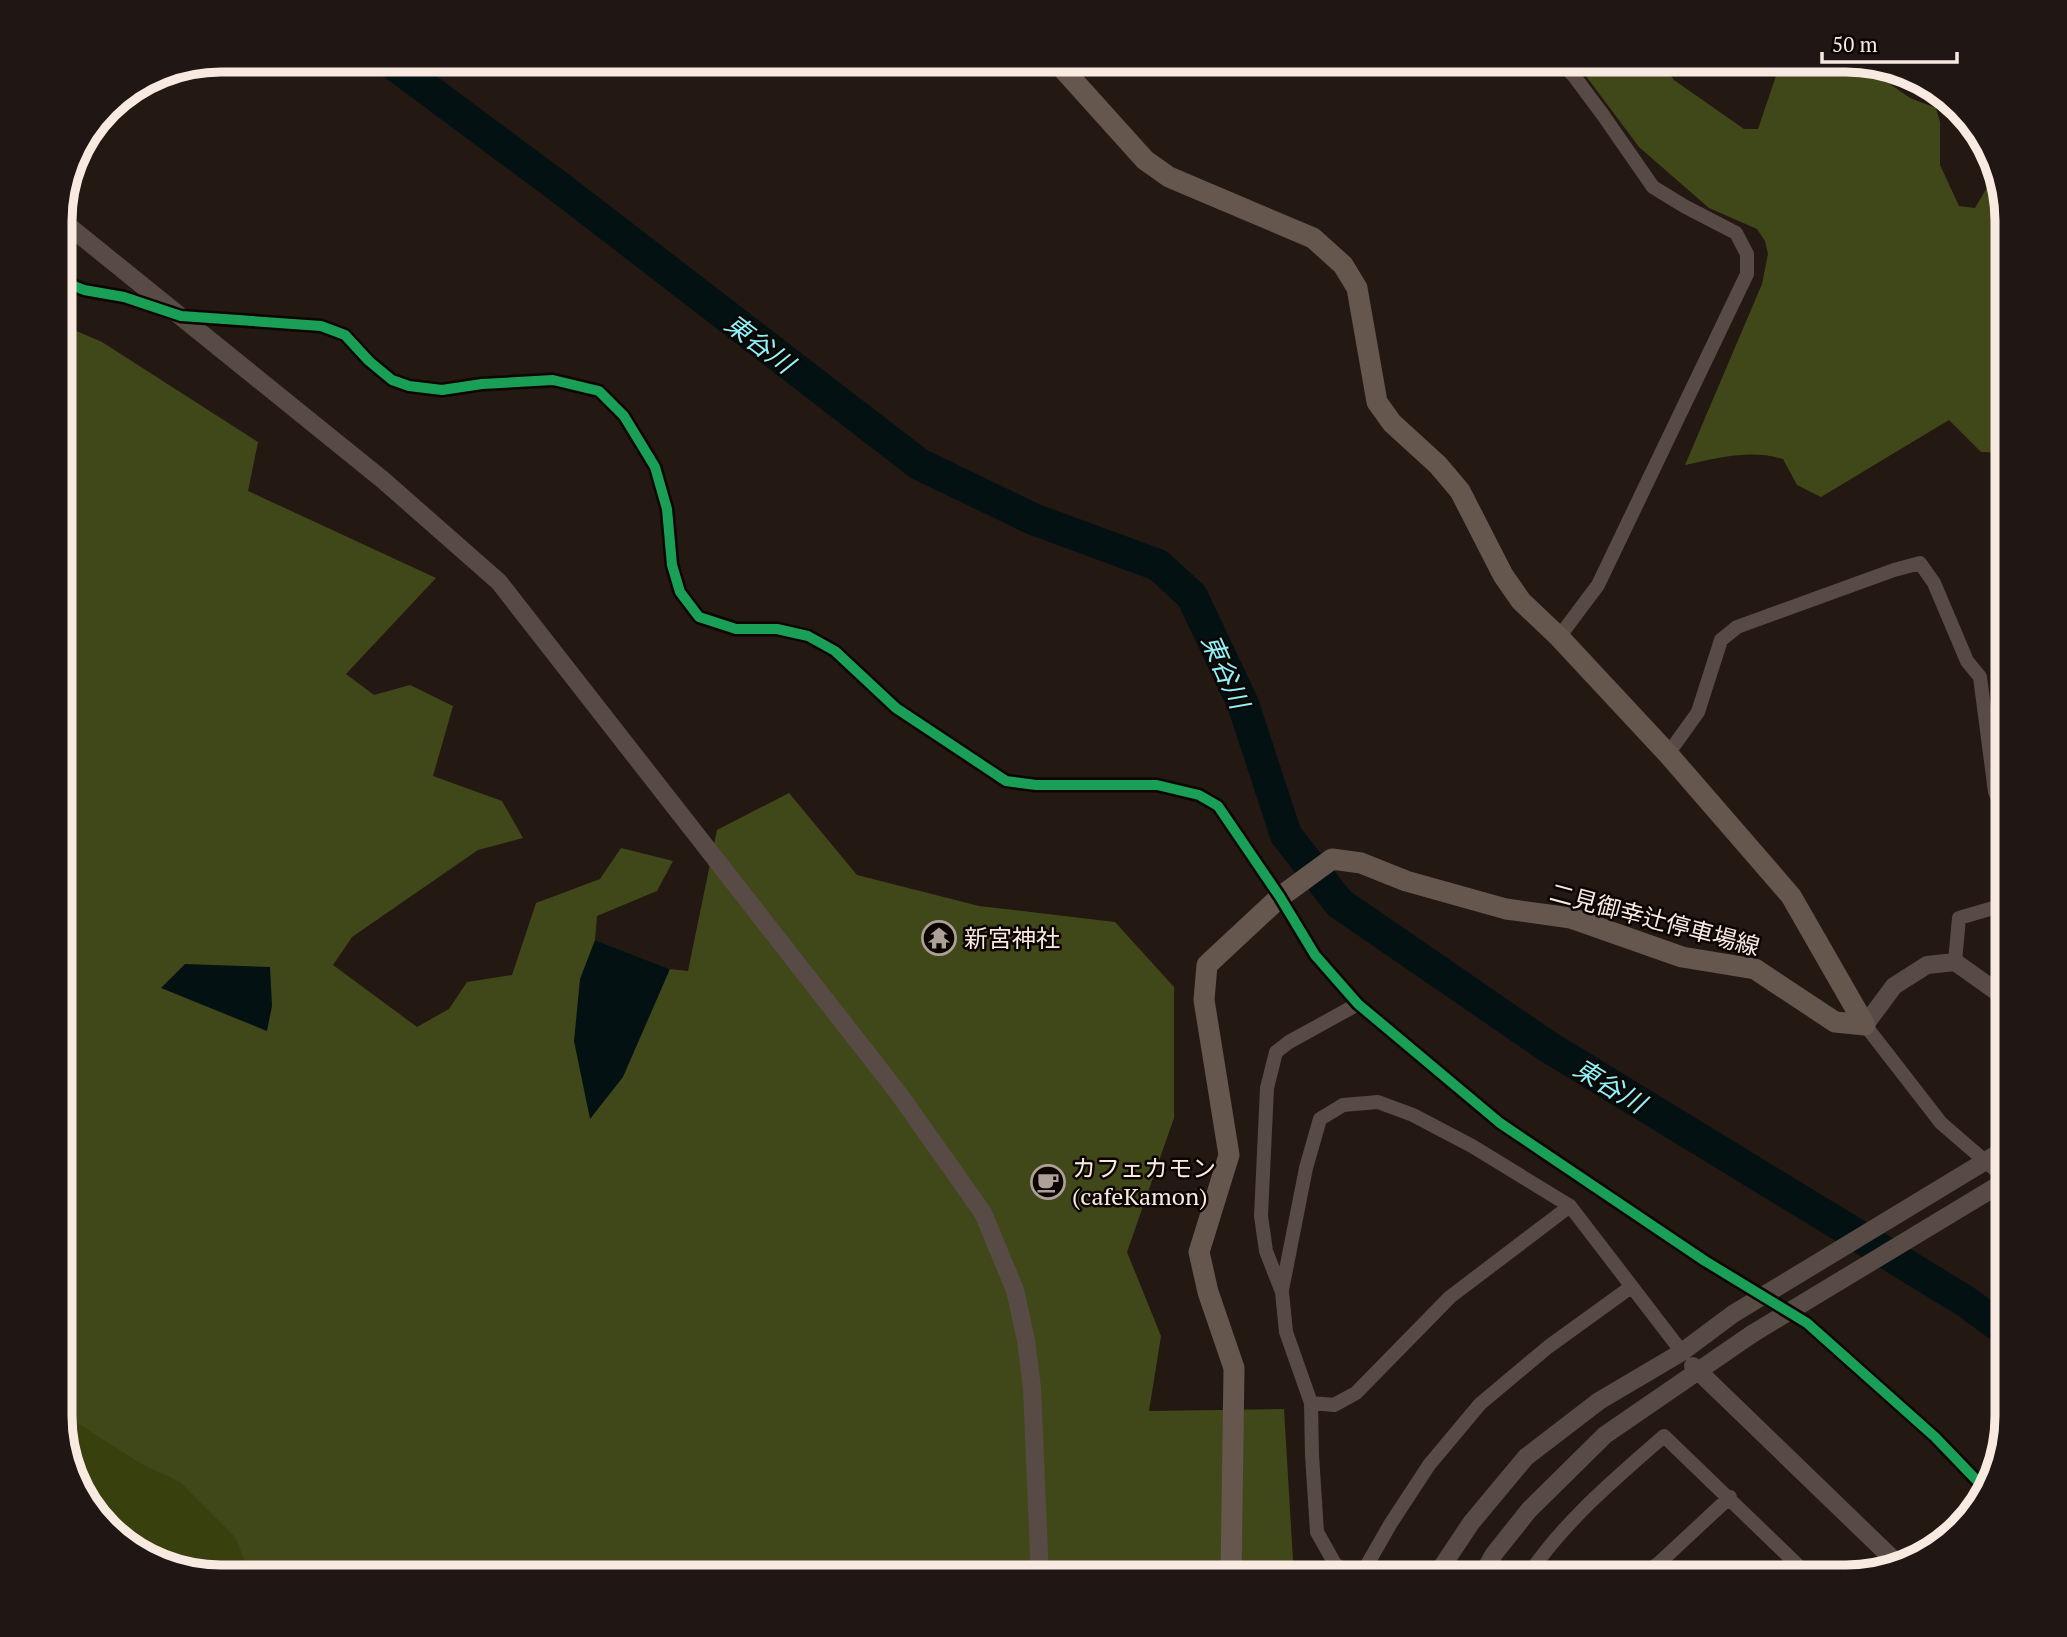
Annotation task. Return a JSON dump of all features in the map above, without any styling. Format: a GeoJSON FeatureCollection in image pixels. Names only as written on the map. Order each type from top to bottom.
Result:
{"type":"FeatureCollection","features":[{"type":"Feature","properties":{"kind":"main road"},"geometry":{"type":"LineString","coordinates":[[1066,72],[1153,166],[1169,177],[1313,238],[1343,265],[1357,288],[1377,402],[1392,423],[1438,465],[1460,491],[1503,575],[1521,601],[1559,637],[1668,754],[1791,896],[1866,1025]]}},
{"type":"Feature","properties":{"kind":"main road","name":"二見御幸辻停車場線"},"geometry":{"type":"LineString","coordinates":[[1231,1565],[1234,1368],[1208,1292],[1199,1252],[1229,1155],[1204,1000],[1208,965],[1280,897],[1332,859],[1361,863],[1406,881],[1506,909],[1572,918],[1682,957],[1755,970],[1835,1022],[1866,1025]]}},
{"type":"Feature","properties":{"kind":"street"},"geometry":{"type":"LineString","coordinates":[[1559,637],[1598,585],[1747,274],[1747,254],[1736,233],[1653,187],[1570,72]]}},
{"type":"Feature","properties":{"kind":"street"},"geometry":{"type":"LineString","coordinates":[[72,229],[383,480],[499,582],[899,1094],[983,1213],[1015,1290],[1027,1340],[1032,1388],[1039,1565]]}},
{"type":"Feature","properties":{"kind":"street"},"geometry":{"type":"LineString","coordinates":[[72,285],[84,290],[124,297],[181,316],[321,326],[345,335],[369,361],[392,380],[409,386],[442,390],[482,384],[553,380],[599,391],[624,416],[654,467],[667,509],[675,574],[680,592],[699,617],[736,629],[777,629],[808,636],[835,650],[896,708],[1006,781],[1036,785],[1157,785],[1199,794],[1219,806],[1315,955],[1359,1004],[1500,1123],[1705,1261],[1807,1323],[1935,1437],[1979,1483]]}},
{"type":"Feature","properties":{"kind":"street"},"geometry":{"type":"LineString","coordinates":[[1668,754],[1698,712],[1721,640],[1737,626],[1920,563],[1934,583],[1967,661],[1980,677],[1995,794]]}},
{"type":"Feature","properties":{"kind":"street"},"geometry":{"type":"LineString","coordinates":[[1955,962],[1959,918],[1995,908]]}},
{"type":"Feature","properties":{"kind":"street"},"geometry":{"type":"LineString","coordinates":[[1995,990],[1955,962],[1927,965],[1894,986],[1866,1025],[1941,1123],[1995,1170]]}},
{"type":"Feature","properties":{"kind":"street"},"geometry":{"type":"LineString","coordinates":[[1337,1565],[1317,1532],[1311,1403],[1286,1332],[1282,1292],[1266,1251],[1261,1216],[1267,1088],[1276,1052],[1289,1042],[1359,1004]]}},
{"type":"Feature","properties":{"kind":"street"},"geometry":{"type":"LineString","coordinates":[[1282,1292],[1306,1168],[1320,1119],[1343,1105],[1378,1102],[1413,1115],[1472,1146],[1570,1206],[1698,1373],[1891,1558]]}},
{"type":"Feature","properties":{"kind":"street"},"geometry":{"type":"LineString","coordinates":[[1443,1565],[1471,1523],[1526,1457],[1599,1401],[1682,1352],[1733,1314],[1995,1156]]}},
{"type":"Feature","properties":{"kind":"street"},"geometry":{"type":"LineString","coordinates":[[1488,1565],[1529,1510],[1605,1434],[1752,1334],[1995,1187]]}},
{"type":"Feature","properties":{"kind":"street"},"geometry":{"type":"LineString","coordinates":[[1311,1403],[1334,1405],[1356,1393],[1450,1297],[1570,1206]]}},
{"type":"Feature","properties":{"kind":"street"},"geometry":{"type":"LineString","coordinates":[[1365,1565],[1429,1465],[1480,1404],[1548,1346],[1631,1287]]}},
{"type":"Feature","properties":{"kind":"street"},"geometry":{"type":"LineString","coordinates":[[1536,1565],[1555,1539],[1606,1486],[1664,1436],[1798,1565]]}},
{"type":"Feature","properties":{"kind":"street"},"geometry":{"type":"LineString","coordinates":[[1656,1565],[1730,1497]]}},
{"type":"Feature","properties":{"kind":"green space"},"geometry":{"type":"Polygon","coordinates":[[[1583,72],[1668,72],[1674,80],[1744,129],[1758,129],[1777,72],[1846,72],[1878,76],[1910,98],[1936,108],[1940,122],[1940,165],[1959,206],[1975,208],[1990,182],[1992,192],[1995,211],[1995,453],[1981,452],[1949,420],[1821,497],[1797,485],[1783,459],[1771,456],[1722,457],[1685,465],[1762,284],[1768,254],[1765,241],[1757,229],[1709,208],[1639,147],[1583,72]]]}},
{"type":"Feature","properties":{"kind":"green space"},"geometry":{"type":"Polygon","coordinates":[[[72,329],[102,342],[258,442],[248,491],[436,578],[346,674],[374,695],[410,685],[453,706],[433,776],[502,801],[523,838],[478,850],[352,937],[333,965],[417,1027],[449,1009],[467,982],[512,975],[536,903],[600,879],[621,848],[673,861],[657,891],[597,916],[595,940],[670,969],[688,971],[717,830],[789,793],[857,875],[979,906],[1115,922],[1174,987],[1174,1118],[1127,1252],[1161,1336],[1149,1411],[1284,1409],[1293,1565],[247,1565],[235,1537],[180,1482],[140,1463],[72,1420],[72,329]]]}},
{"type":"Feature","properties":{"kind":"green space"},"geometry":{"type":"Polygon","coordinates":[[[72,1269],[80,1289],[510,1565],[202,1564],[164,1554],[138,1540],[115,1522],[97,1499],[77,1455],[72,1426],[72,1269]]]}},
{"type":"Feature","properties":{"kind":"shaded area"},"geometry":{"type":"Polygon","coordinates":[[[595,940],[670,969],[623,1077],[590,1119],[574,1041],[580,979],[595,940]]]}},
{"type":"Feature","properties":{"kind":"shaded area"},"geometry":{"type":"Polygon","coordinates":[[[185,964],[270,967],[272,1006],[267,1031],[161,988],[185,964]]]}},
{"type":"Feature","properties":{"kind":"waterway","name":"東谷川"},"geometry":{"type":"LineString","coordinates":[[404,72],[563,190],[919,464],[1033,519],[1158,565],[1192,596],[1243,704],[1286,835],[1339,903],[1547,1046],[1965,1301],[1995,1323]]}},
{"type":"Feature","properties":{"kind":"cycle path"},"geometry":{"type":"LineString","coordinates":[[72,285],[84,290],[124,297],[181,316],[321,326],[345,335],[369,361],[392,380],[409,386],[442,390],[482,384],[553,380],[599,391],[624,416],[655,467],[667,509],[672,565],[680,592],[699,617],[736,629],[777,629],[808,636],[835,651],[896,708],[1006,781],[1036,785],[1157,785],[1199,795],[1218,806],[1280,897],[1315,955],[1358,1004],[1500,1123],[1705,1261],[1807,1323],[1935,1437],[1979,1483]]}},
{"type":"Feature","properties":{"kind":"place","name":"新宮神社"},"geometry":{"type":"Point","coordinates":[939,938]}},
{"type":"Feature","properties":{"kind":"place","name":"カフェカモン (cafeKamon)"},"geometry":{"type":"Point","coordinates":[1048,1182]}}]}
